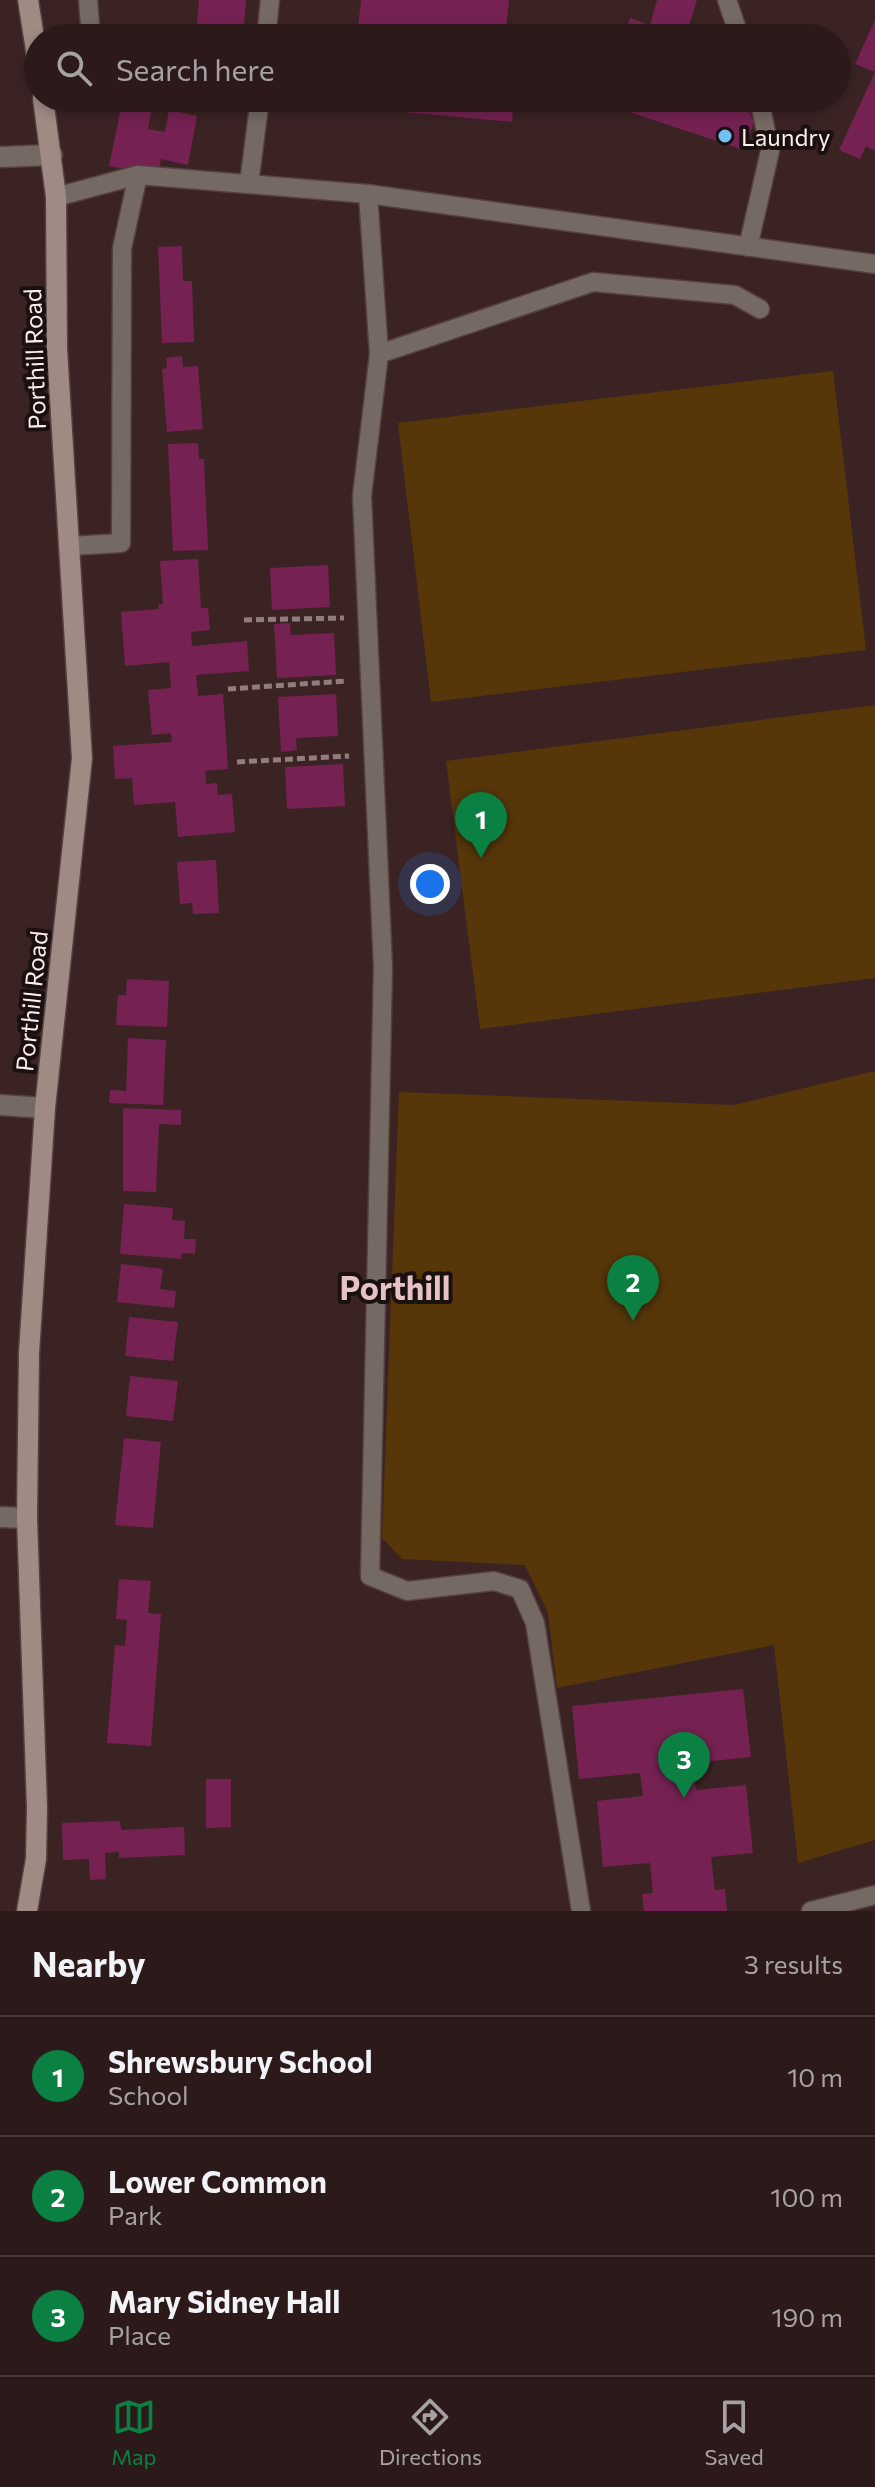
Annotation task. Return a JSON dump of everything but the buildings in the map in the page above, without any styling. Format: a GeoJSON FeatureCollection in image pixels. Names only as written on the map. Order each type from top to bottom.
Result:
{"type":"FeatureCollection","features":[{"type":"Feature","properties":{"kind":"street"},"geometry":{"type":"LineString","coordinates":[[28,0],[32,24]]}},
{"type":"Feature","properties":{"kind":"street","name":"Porthill Road"},"geometry":{"type":"LineString","coordinates":[[27,1911],[36,1859],[37,1808],[27,1518],[29,1353],[45,1108],[82,758],[57,349],[56,197],[45,112]]}},
{"type":"Feature","properties":{"kind":"street"},"geometry":{"type":"LineString","coordinates":[[0,157],[52,155]]}},
{"type":"Feature","properties":{"kind":"street"},"geometry":{"type":"LineString","coordinates":[[0,1105],[45,1108]]}},
{"type":"Feature","properties":{"kind":"street"},"geometry":{"type":"LineString","coordinates":[[0,1517],[27,1518]]}},
{"type":"Feature","properties":{"kind":"lane"},"geometry":{"type":"LineString","coordinates":[[88,0],[90,24]]}},
{"type":"Feature","properties":{"kind":"lane"},"geometry":{"type":"LineString","coordinates":[[267,24],[270,0]]}},
{"type":"Feature","properties":{"kind":"lane"},"geometry":{"type":"LineString","coordinates":[[727,0],[735,24]]}},
{"type":"Feature","properties":{"kind":"lane"},"geometry":{"type":"LineString","coordinates":[[249,184],[258,112]]}},
{"type":"Feature","properties":{"kind":"lane"},"geometry":{"type":"LineString","coordinates":[[748,247],[770,151],[762,112]]}},
{"type":"Feature","properties":{"kind":"lane"},"geometry":{"type":"LineString","coordinates":[[70,546],[121,543],[122,248],[138,175]]}},
{"type":"Feature","properties":{"kind":"lane"},"geometry":{"type":"LineString","coordinates":[[56,197],[138,175],[249,184],[368,194],[875,264]]}},
{"type":"Feature","properties":{"kind":"lane"},"geometry":{"type":"LineString","coordinates":[[368,194],[379,354],[362,496],[383,967],[370,1576],[407,1591],[494,1581],[520,1589],[535,1623],[581,1911]]}},
{"type":"Feature","properties":{"kind":"lane"},"geometry":{"type":"LineString","coordinates":[[379,354],[593,282],[735,295],[760,309]]}},
{"type":"Feature","properties":{"kind":"lane"},"geometry":{"type":"LineString","coordinates":[[811,1911],[875,1895]]}},
{"type":"Feature","properties":{"kind":"path"},"geometry":{"type":"LineString","coordinates":[[244,620],[341,618]]}},
{"type":"Feature","properties":{"kind":"path"},"geometry":{"type":"LineString","coordinates":[[228,689],[347,681]]}},
{"type":"Feature","properties":{"kind":"path"},"geometry":{"type":"LineString","coordinates":[[237,762],[351,756]]}},
{"type":"Feature","properties":{"kind":"shaded area"},"geometry":{"type":"Polygon","coordinates":[[[833,371],[866,650],[431,702],[398,423],[833,371]]]}},
{"type":"Feature","properties":{"kind":"shaded area"},"geometry":{"type":"Polygon","coordinates":[[[875,705],[875,978],[480,1029],[446,761],[875,705]]]}},
{"type":"Feature","properties":{"kind":"shaded area"},"geometry":{"type":"Polygon","coordinates":[[[875,1071],[875,1840],[798,1863],[774,1645],[557,1688],[548,1613],[525,1565],[402,1559],[382,1538],[399,1092],[734,1105],[875,1071]]]}},
{"type":"Feature","properties":{"kind":"place","name":"Laundry"},"geometry":{"type":"Point","coordinates":[725,136]}},
{"type":"Feature","properties":{"kind":"place","name":"Shrewsbury School"},"geometry":{"type":"Point","coordinates":[481,858]}},
{"type":"Feature","properties":{"kind":"place","name":"Lower Common"},"geometry":{"type":"Point","coordinates":[633,1321]}},
{"type":"Feature","properties":{"kind":"place","name":"Mary Sidney Hall"},"geometry":{"type":"Point","coordinates":[684,1798]}},
{"type":"Feature","properties":{"kind":"district","name":"Porthill"},"geometry":{"type":"Point","coordinates":[395,1287]}}]}
